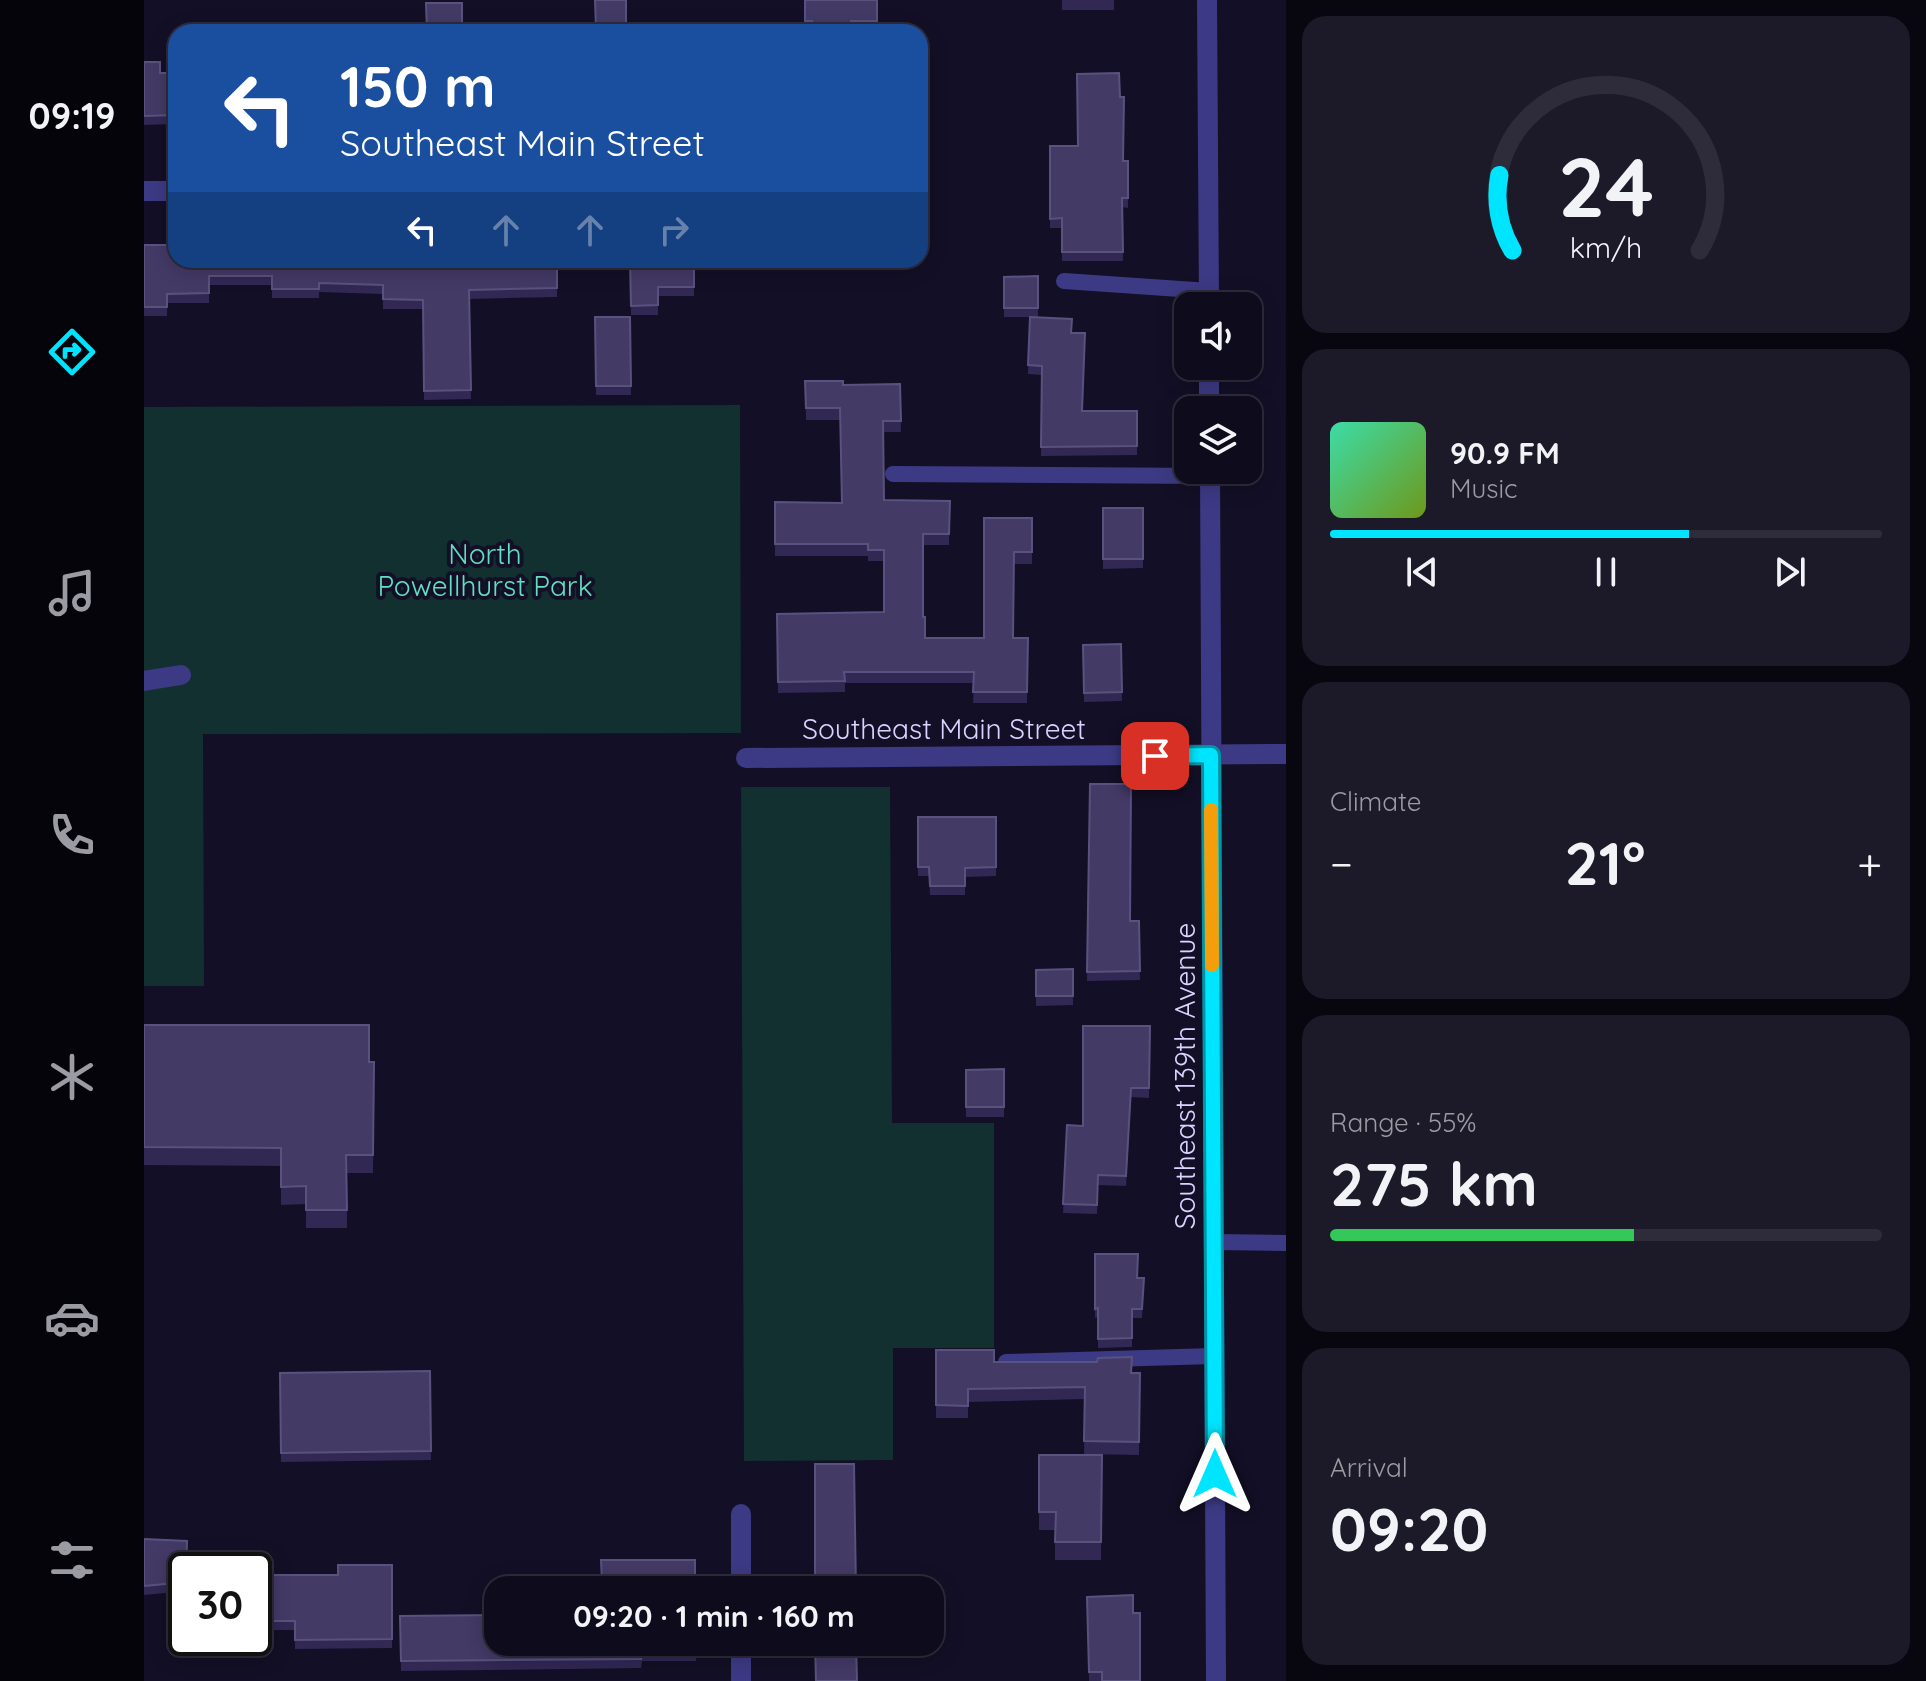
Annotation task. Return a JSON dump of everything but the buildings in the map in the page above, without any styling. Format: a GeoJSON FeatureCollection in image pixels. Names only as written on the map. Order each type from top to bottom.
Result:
{"type":"FeatureCollection","features":[{"type":"Feature","properties":{"kind":"street"},"geometry":{"type":"LineString","coordinates":[[1207,0],[1209,292]]}},
{"type":"Feature","properties":{"kind":"street"},"geometry":{"type":"LineString","coordinates":[[144,191],[168,191]]}},
{"type":"Feature","properties":{"kind":"street","name":"Southeast 139th Avenue"},"geometry":{"type":"LineString","coordinates":[[1210,484],[1216,1681]]}},
{"type":"Feature","properties":{"kind":"street"},"geometry":{"type":"LineString","coordinates":[[144,681],[181,675]]}},
{"type":"Feature","properties":{"kind":"street","name":"Southeast Main Street"},"geometry":{"type":"LineString","coordinates":[[746,758],[1286,754]]}},
{"type":"Feature","properties":{"kind":"street"},"geometry":{"type":"LineString","coordinates":[[741,1514],[741,1576]]}},
{"type":"Feature","properties":{"kind":"street"},"geometry":{"type":"LineString","coordinates":[[741,1656],[741,1681]]}},
{"type":"Feature","properties":{"kind":"lane"},"geometry":{"type":"LineString","coordinates":[[1064,281],[1174,294]]}},
{"type":"Feature","properties":{"kind":"lane"},"geometry":{"type":"LineString","coordinates":[[893,474],[1174,473]]}},
{"type":"Feature","properties":{"kind":"lane"},"geometry":{"type":"LineString","coordinates":[[1214,1242],[1286,1243]]}},
{"type":"Feature","properties":{"kind":"lane"},"geometry":{"type":"LineString","coordinates":[[1006,1362],[1214,1356]]}},
{"type":"Feature","properties":{"kind":"green space","name":"North Powellhurst Park"},"geometry":{"type":"Polygon","coordinates":[[[740,405],[741,733],[203,734],[204,986],[144,986],[144,407],[740,405]]]}},
{"type":"Feature","properties":{"kind":"green space"},"geometry":{"type":"Polygon","coordinates":[[[741,787],[890,787],[892,1123],[994,1123],[994,1348],[893,1348],[893,1460],[744,1461],[741,787]]]}},
{"type":"Feature","properties":{"kind":"slow traffic"},"geometry":{"type":"LineString","coordinates":[[1211,810],[1212,965]]}},
{"type":"Feature","properties":{"kind":"route"},"geometry":{"type":"LineString","coordinates":[[1155,756],[1211,755],[1215,1474]]}}]}
